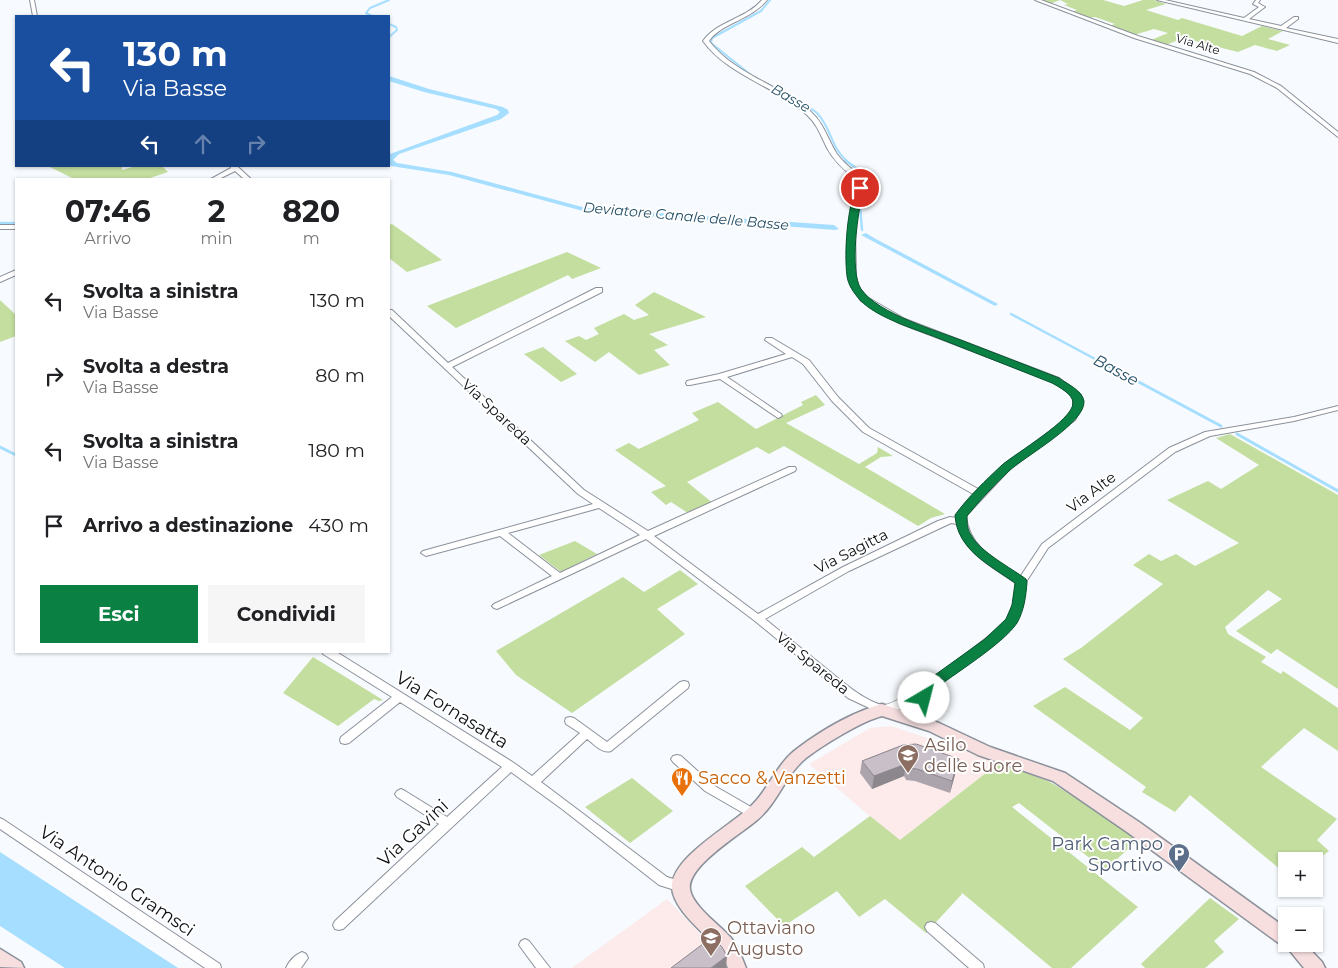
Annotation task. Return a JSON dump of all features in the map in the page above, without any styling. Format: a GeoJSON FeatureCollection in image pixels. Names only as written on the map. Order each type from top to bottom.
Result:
{"type":"FeatureCollection","features":[{"type":"Feature","properties":{"kind":"street"},"geometry":{"type":"LineString","coordinates":[[32,0],[35,15]]}},
{"type":"Feature","properties":{"kind":"street"},"geometry":{"type":"LineString","coordinates":[[765,0],[755,12],[712,33],[706,41],[739,70],[812,116],[821,126],[832,152],[840,163],[859,178],[860,188],[855,206],[852,232],[852,277],[856,288],[864,299],[876,308],[902,321],[1056,380],[1077,395],[1077,408],[1072,418],[1007,467],[964,510],[961,521],[966,538],[975,548],[1021,582]]}},
{"type":"Feature","properties":{"kind":"street","name":"Via Alte"},"geometry":{"type":"LineString","coordinates":[[1038,0],[1136,38],[1252,73],[1279,87],[1338,135]]}},
{"type":"Feature","properties":{"kind":"street"},"geometry":{"type":"LineString","coordinates":[[1159,0],[1338,41]]}},
{"type":"Feature","properties":{"kind":"street"},"geometry":{"type":"LineString","coordinates":[[1244,20],[1263,7],[1255,4],[1258,0]]}},
{"type":"Feature","properties":{"kind":"street"},"geometry":{"type":"LineString","coordinates":[[1282,28],[1296,18]]}},
{"type":"Feature","properties":{"kind":"street"},"geometry":{"type":"LineString","coordinates":[[216,178],[235,167],[247,178]]}},
{"type":"Feature","properties":{"kind":"street"},"geometry":{"type":"LineString","coordinates":[[0,227],[15,226]]}},
{"type":"Feature","properties":{"kind":"street"},"geometry":{"type":"LineString","coordinates":[[0,280],[15,272]]}},
{"type":"Feature","properties":{"kind":"street"},"geometry":{"type":"LineString","coordinates":[[448,366],[598,290]]}},
{"type":"Feature","properties":{"kind":"street","name":"Via Spareda"},"geometry":{"type":"LineString","coordinates":[[390,313],[581,492],[647,535],[758,619],[852,695],[882,710],[934,727],[984,751],[1059,778],[1133,827],[1278,932]]}},
{"type":"Feature","properties":{"kind":"street"},"geometry":{"type":"LineString","coordinates":[[769,340],[812,367],[835,399],[866,430],[980,494]]}},
{"type":"Feature","properties":{"kind":"street"},"geometry":{"type":"LineString","coordinates":[[690,383],[721,376],[793,354]]}},
{"type":"Feature","properties":{"kind":"street"},"geometry":{"type":"LineString","coordinates":[[721,376],[778,416]]}},
{"type":"Feature","properties":{"kind":"street","name":"Via Alte"},"geometry":{"type":"LineString","coordinates":[[882,710],[893,708],[926,688],[989,642],[1011,621],[1018,605],[1021,582],[1045,546],[1172,450],[1208,434],[1294,419],[1338,408]]}},
{"type":"Feature","properties":{"kind":"street"},"geometry":{"type":"LineString","coordinates":[[497,606],[792,469]]}},
{"type":"Feature","properties":{"kind":"street"},"geometry":{"type":"LineString","coordinates":[[426,553],[600,506]]}},
{"type":"Feature","properties":{"kind":"street","name":"Via Sagitta"},"geometry":{"type":"LineString","coordinates":[[758,619],[846,569],[932,527],[946,521],[961,521]]}},
{"type":"Feature","properties":{"kind":"street"},"geometry":{"type":"LineString","coordinates":[[502,532],[558,577]]}},
{"type":"Feature","properties":{"kind":"street","name":"Via Fornasatta"},"geometry":{"type":"LineString","coordinates":[[330,653],[510,766],[566,806],[663,881],[681,887]]}},
{"type":"Feature","properties":{"kind":"street"},"geometry":{"type":"LineString","coordinates":[[570,720],[607,748],[684,685]]}},
{"type":"Feature","properties":{"kind":"street"},"geometry":{"type":"LineString","coordinates":[[926,688],[922,708],[934,727]]}},
{"type":"Feature","properties":{"kind":"street"},"geometry":{"type":"LineString","coordinates":[[345,740],[399,698]]}},
{"type":"Feature","properties":{"kind":"street"},"geometry":{"type":"LineString","coordinates":[[737,968],[726,945],[684,898],[681,887],[686,872],[696,859],[754,814],[791,762],[802,753],[871,713],[882,710]]}},
{"type":"Feature","properties":{"kind":"street"},"geometry":{"type":"LineString","coordinates":[[532,783],[587,733]]}},
{"type":"Feature","properties":{"kind":"street"},"geometry":{"type":"LineString","coordinates":[[677,759],[709,788],[754,814]]}},
{"type":"Feature","properties":{"kind":"street","name":"Via Gavini"},"geometry":{"type":"LineString","coordinates":[[339,925],[510,766]]}},
{"type":"Feature","properties":{"kind":"street"},"geometry":{"type":"LineString","coordinates":[[401,794],[448,824]]}},
{"type":"Feature","properties":{"kind":"street","name":"Via Antonio Gramsci"},"geometry":{"type":"LineString","coordinates":[[0,823],[215,968]]}},
{"type":"Feature","properties":{"kind":"street"},"geometry":{"type":"LineString","coordinates":[[932,927],[978,968]]}},
{"type":"Feature","properties":{"kind":"street"},"geometry":{"type":"LineString","coordinates":[[525,944],[544,968]]}},
{"type":"Feature","properties":{"kind":"street"},"geometry":{"type":"LineString","coordinates":[[1301,952],[1316,968]]}},
{"type":"Feature","properties":{"kind":"street"},"geometry":{"type":"LineString","coordinates":[[0,957],[15,968]]}},
{"type":"Feature","properties":{"kind":"street"},"geometry":{"type":"LineString","coordinates":[[292,968],[302,958]]}},
{"type":"Feature","properties":{"kind":"shaded area"},"geometry":{"type":"Polygon","coordinates":[[[891,726],[1000,762],[899,841],[809,764],[870,728],[891,726]]]}},
{"type":"Feature","properties":{"kind":"shaded area"},"geometry":{"type":"Polygon","coordinates":[[[667,899],[709,943],[721,968],[572,968],[667,899]]]}},
{"type":"Feature","properties":{"kind":"green space"},"geometry":{"type":"Polygon","coordinates":[[[1040,0],[1060,0],[1050,4],[1040,0]]]}},
{"type":"Feature","properties":{"kind":"green space"},"geometry":{"type":"Polygon","coordinates":[[[1060,0],[1103,0],[1124,6],[1143,0],[1154,0],[1166,4],[1146,10],[1178,20],[1182,18],[1242,36],[1262,26],[1283,31],[1268,39],[1290,45],[1277,51],[1255,45],[1238,52],[1183,38],[1166,45],[1151,40],[1168,33],[1154,29],[1134,35],[1109,26],[1115,24],[1071,12],[1077,10],[1064,5],[1068,4],[1060,0]]]}},
{"type":"Feature","properties":{"kind":"green space"},"geometry":{"type":"Polygon","coordinates":[[[50,167],[122,167],[122,170],[132,167],[163,167],[168,172],[150,178],[72,178],[50,167]]]}},
{"type":"Feature","properties":{"kind":"green space"},"geometry":{"type":"Polygon","coordinates":[[[392,224],[442,260],[407,272],[390,259],[390,225],[392,224]]]}},
{"type":"Feature","properties":{"kind":"green space"},"geometry":{"type":"Polygon","coordinates":[[[567,252],[601,268],[572,279],[568,275],[456,328],[427,306],[567,252]]]}},
{"type":"Feature","properties":{"kind":"green space"},"geometry":{"type":"Polygon","coordinates":[[[654,292],[706,317],[649,334],[668,345],[654,350],[670,365],[639,375],[609,352],[595,362],[565,341],[579,336],[586,340],[599,334],[594,328],[624,314],[634,320],[649,315],[635,305],[654,292]]]}},
{"type":"Feature","properties":{"kind":"green space"},"geometry":{"type":"Polygon","coordinates":[[[0,300],[15,314],[15,336],[0,342],[0,300]]]}},
{"type":"Feature","properties":{"kind":"green space"},"geometry":{"type":"Polygon","coordinates":[[[543,347],[577,374],[561,382],[524,354],[543,347]]]}},
{"type":"Feature","properties":{"kind":"green space"},"geometry":{"type":"Polygon","coordinates":[[[816,395],[825,405],[786,423],[859,464],[877,453],[878,447],[893,456],[881,457],[865,467],[945,514],[931,518],[918,526],[784,446],[769,454],[757,447],[687,482],[714,504],[688,513],[671,502],[666,505],[651,492],[666,486],[615,450],[629,443],[639,449],[699,420],[692,413],[718,402],[756,429],[803,405],[801,402],[816,395]]]}},
{"type":"Feature","properties":{"kind":"green space"},"geometry":{"type":"Polygon","coordinates":[[[1230,434],[1338,495],[1338,689],[1277,649],[1271,654],[1236,631],[1282,599],[1268,590],[1225,627],[1228,634],[1266,657],[1261,662],[1281,674],[1283,671],[1338,708],[1338,751],[1304,728],[1261,767],[1337,819],[1317,840],[1329,851],[1323,855],[1323,852],[1278,852],[1278,867],[1190,795],[1175,812],[1142,792],[1146,787],[1033,706],[1065,687],[1130,730],[1143,718],[1063,659],[1081,648],[1163,584],[1133,565],[1149,554],[1161,561],[1176,554],[1195,566],[1239,543],[1167,500],[1208,481],[1221,489],[1259,465],[1216,438],[1230,434]]]}},
{"type":"Feature","properties":{"kind":"green space"},"geometry":{"type":"Polygon","coordinates":[[[575,541],[597,554],[561,572],[539,555],[575,541]]]}},
{"type":"Feature","properties":{"kind":"green space"},"geometry":{"type":"Polygon","coordinates":[[[680,570],[698,584],[657,609],[685,634],[572,713],[516,675],[496,651],[623,577],[644,592],[680,570]]]}},
{"type":"Feature","properties":{"kind":"green space"},"geometry":{"type":"Polygon","coordinates":[[[313,657],[383,700],[374,699],[338,726],[283,693],[313,657]]]}},
{"type":"Feature","properties":{"kind":"green space"},"geometry":{"type":"Polygon","coordinates":[[[1000,762],[1050,782],[1139,839],[1105,870],[1019,803],[1012,807],[1138,907],[1071,968],[1052,968],[961,892],[962,894],[926,933],[885,899],[859,917],[837,891],[784,926],[745,886],[802,847],[814,857],[870,816],[900,840],[1000,762]]]}},
{"type":"Feature","properties":{"kind":"green space"},"geometry":{"type":"Polygon","coordinates":[[[632,778],[673,811],[630,843],[585,807],[632,778]]]}},
{"type":"Feature","properties":{"kind":"green space"},"geometry":{"type":"Polygon","coordinates":[[[1210,898],[1239,919],[1214,941],[1224,952],[1205,968],[1145,968],[1141,964],[1210,898]]]}},
{"type":"Feature","properties":{"kind":"water","name":"Deviatore Canale delle Basse"},"geometry":{"type":"Polygon","coordinates":[[[390,76],[429,89],[503,107],[509,113],[501,119],[399,154],[393,160],[397,163],[452,172],[586,208],[834,225],[839,229],[583,211],[449,175],[391,166],[390,154],[497,115],[500,112],[496,109],[424,92],[390,81],[390,76]]]}},
{"type":"Feature","properties":{"kind":"water"},"geometry":{"type":"Polygon","coordinates":[[[866,233],[998,304],[995,306],[861,235],[866,233]]]}},
{"type":"Feature","properties":{"kind":"water"},"geometry":{"type":"Polygon","coordinates":[[[0,852],[178,968],[65,968],[0,926],[0,852]]]}},
{"type":"Feature","properties":{"kind":"building"},"geometry":{"type":"Polygon","coordinates":[[[916,744],[959,759],[952,781],[917,769],[908,768],[906,764],[874,776],[862,761],[903,745],[916,744]]]}},
{"type":"Feature","properties":{"kind":"building"},"geometry":{"type":"Polygon","coordinates":[[[712,937],[722,947],[727,956],[711,968],[671,968],[712,937]]]}},
{"type":"Feature","properties":{"kind":"waterway"},"geometry":{"type":"LineString","coordinates":[[370,15],[366,13],[370,8],[389,0]]}},
{"type":"Feature","properties":{"kind":"waterway","name":"Basse"},"geometry":{"type":"LineString","coordinates":[[751,75],[711,43],[712,38],[761,11],[770,0]]}},
{"type":"Feature","properties":{"kind":"waterway"},"geometry":{"type":"LineString","coordinates":[[390,24],[396,27],[397,30],[390,36]]}},
{"type":"Feature","properties":{"kind":"waterway","name":"Basse"},"geometry":{"type":"LineString","coordinates":[[796,101],[817,113],[838,150],[847,161]]}},
{"type":"Feature","properties":{"kind":"waterway","name":"Basse"},"geometry":{"type":"LineString","coordinates":[[845,160],[871,179],[860,205],[862,230]]}},
{"type":"Feature","properties":{"kind":"waterway"},"geometry":{"type":"LineString","coordinates":[[0,223],[15,223]]}},
{"type":"Feature","properties":{"kind":"waterway","name":"Basse"},"geometry":{"type":"LineString","coordinates":[[1011,314],[1110,367]]}},
{"type":"Feature","properties":{"kind":"waterway","name":"Basse"},"geometry":{"type":"LineString","coordinates":[[1107,365],[1221,426]]}},
{"type":"Feature","properties":{"kind":"waterway","name":"Basse"},"geometry":{"type":"LineString","coordinates":[[1237,434],[1338,491]]}},
{"type":"Feature","properties":{"kind":"waterway"},"geometry":{"type":"LineString","coordinates":[[0,447],[15,454]]}},
{"type":"Feature","properties":{"kind":"place","name":"Asilo delle suore"},"geometry":{"type":"Point","coordinates":[908,774]}},
{"type":"Feature","properties":{"kind":"place","name":"Sacco & Vanzetti"},"geometry":{"type":"Point","coordinates":[682,797]}},
{"type":"Feature","properties":{"kind":"place","name":"Park Campo Sportivo"},"geometry":{"type":"Point","coordinates":[1179,873]}},
{"type":"Feature","properties":{"kind":"place","name":"Ottaviano Augusto"},"geometry":{"type":"Point","coordinates":[711,957]}},
{"type":"Feature","properties":{"kind":"route"},"geometry":{"type":"LineString","coordinates":[[860,188],[855,206],[852,232],[852,277],[856,288],[864,299],[876,308],[902,321],[1056,380],[1077,395],[1078,402],[1072,418],[1066,424],[1007,467],[961,515],[962,528],[966,538],[975,548],[1021,582],[1018,605],[1011,621],[989,642],[926,688],[924,698]]}}]}
